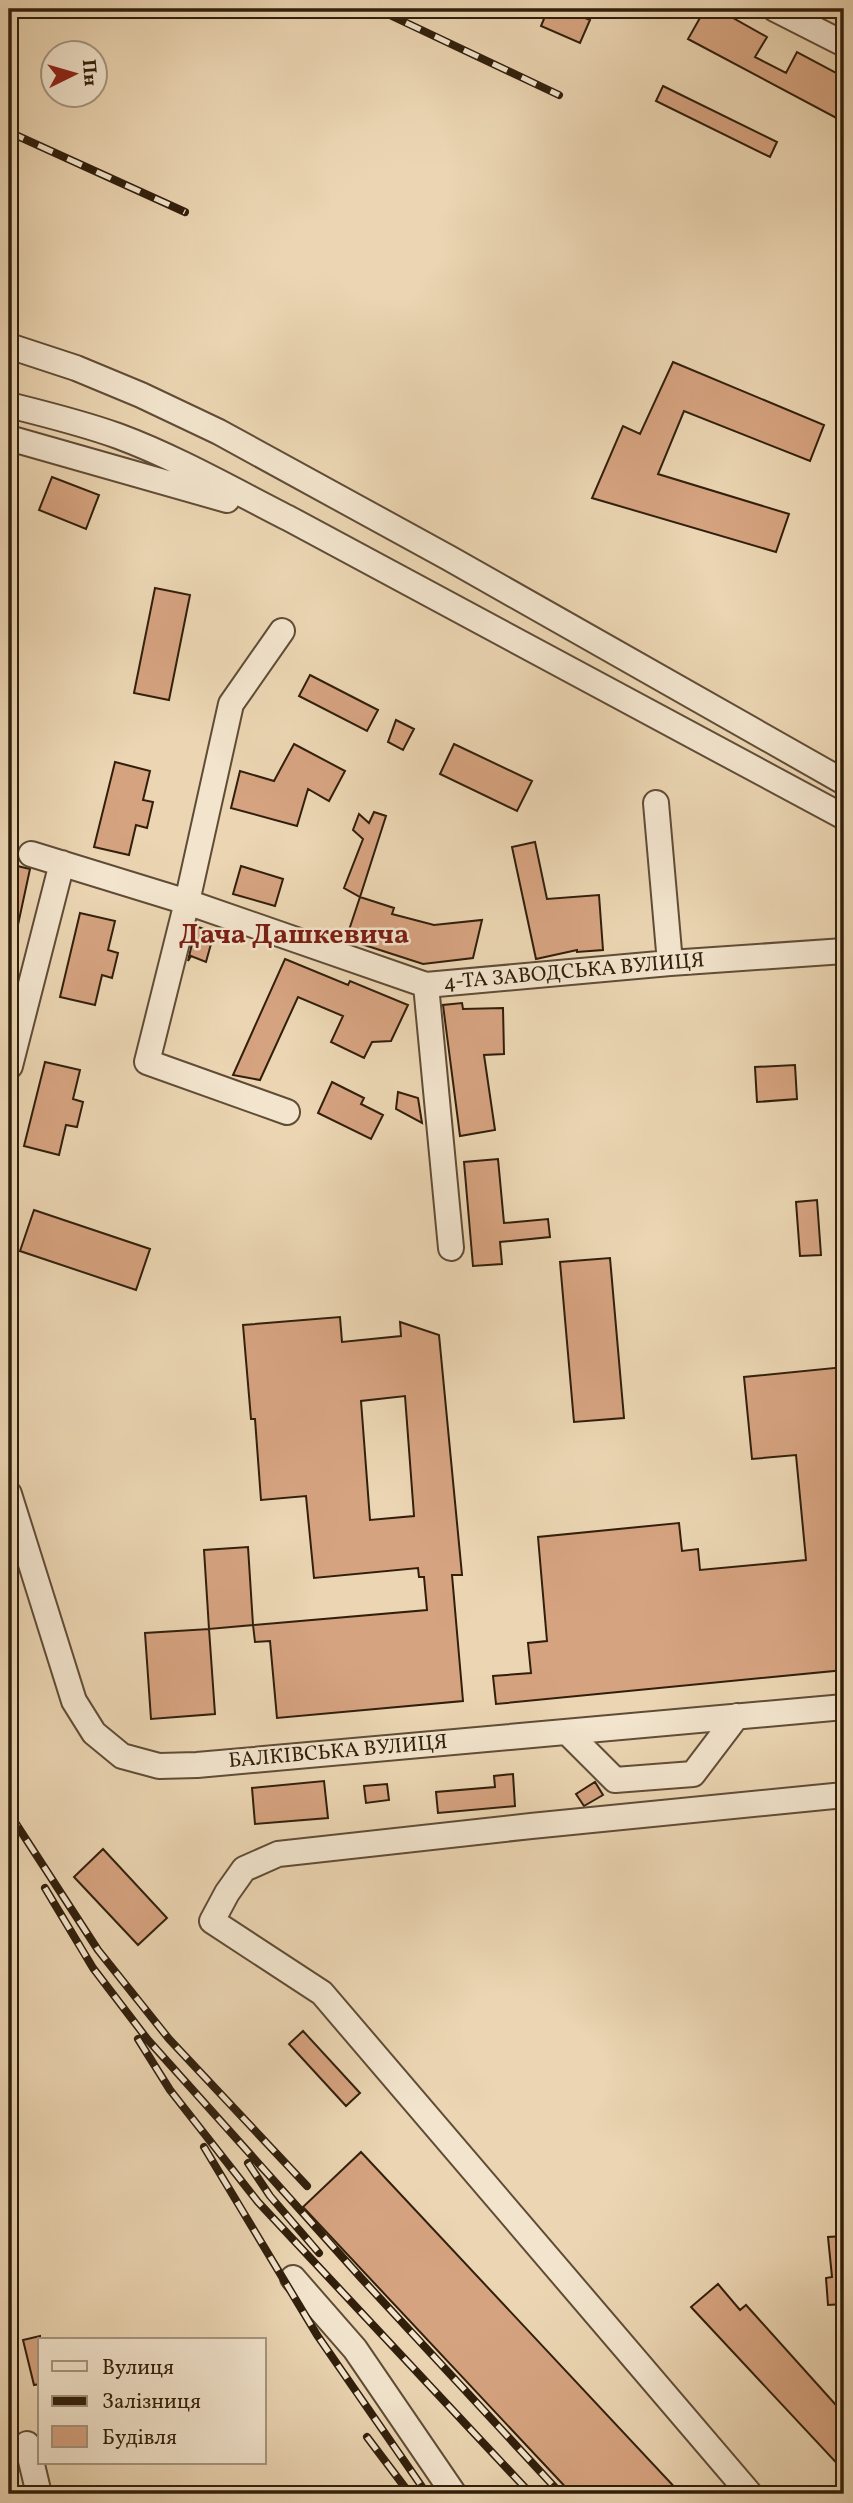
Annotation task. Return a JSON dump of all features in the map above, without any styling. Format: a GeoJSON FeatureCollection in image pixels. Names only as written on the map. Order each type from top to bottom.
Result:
{"type":"FeatureCollection","features":[{"type":"Feature","properties":{"kind":"street"},"geometry":{"type":"LineString","coordinates":[[775,9],[844,44]]}},
{"type":"Feature","properties":{"kind":"street"},"geometry":{"type":"LineString","coordinates":[[9,346],[76,368],[219,432],[449,558],[844,782]]}},
{"type":"Feature","properties":{"kind":"street"},"geometry":{"type":"LineString","coordinates":[[9,405],[120,437],[288,518],[844,817]]}},
{"type":"Feature","properties":{"kind":"street"},"geometry":{"type":"LineString","coordinates":[[9,438],[288,518]]}},
{"type":"Feature","properties":{"kind":"street"},"geometry":{"type":"LineString","coordinates":[[282,631],[231,704],[187,902],[147,1062],[288,1112]]}},
{"type":"Feature","properties":{"kind":"street"},"geometry":{"type":"LineString","coordinates":[[656,803],[670,963]]}},
{"type":"Feature","properties":{"kind":"street","name":"4-ТА ЗАВОДСЬКА ВУЛИЦЯ"},"geometry":{"type":"LineString","coordinates":[[31,854],[187,902],[426,985],[670,963],[844,951]]}},
{"type":"Feature","properties":{"kind":"street"},"geometry":{"type":"LineString","coordinates":[[10,1066],[62,863]]}},
{"type":"Feature","properties":{"kind":"street"},"geometry":{"type":"LineString","coordinates":[[426,985],[451,1248]]}},
{"type":"Feature","properties":{"kind":"street","name":"БАЛКІВСЬКА ВУЛИЦЯ"},"geometry":{"type":"LineString","coordinates":[[9,1494],[74,1701],[94,1733],[122,1756],[159,1766],[197,1765],[844,1707]]}},
{"type":"Feature","properties":{"kind":"street"},"geometry":{"type":"LineString","coordinates":[[566,1732],[615,1780],[693,1774],[737,1716]]}},
{"type":"Feature","properties":{"kind":"street"},"geometry":{"type":"LineString","coordinates":[[750,2494],[322,1993],[212,1921],[244,1869],[278,1854],[844,1795]]}},
{"type":"Feature","properties":{"kind":"street"},"geometry":{"type":"LineString","coordinates":[[293,2278],[355,2349],[454,2494]]}},
{"type":"Feature","properties":{"kind":"street"},"geometry":{"type":"LineString","coordinates":[[27,2444],[38,2494]]}},
{"type":"Feature","properties":{"kind":"building"},"geometry":{"type":"Polygon","coordinates":[[[548,9],[564,9],[590,20],[580,43],[541,26],[548,9]]]}},
{"type":"Feature","properties":{"kind":"building"},"geometry":{"type":"Polygon","coordinates":[[[705,9],[717,9],[767,37],[755,57],[786,73],[797,52],[844,77],[844,122],[688,39],[705,9]]]}},
{"type":"Feature","properties":{"kind":"building"},"geometry":{"type":"Polygon","coordinates":[[[663,86],[777,142],[770,157],[656,101],[663,86]]]}},
{"type":"Feature","properties":{"kind":"building"},"geometry":{"type":"Polygon","coordinates":[[[673,362],[824,425],[810,461],[684,411],[658,474],[789,514],[776,552],[592,498],[623,426],[640,434],[673,362]]]}},
{"type":"Feature","properties":{"kind":"building"},"geometry":{"type":"Polygon","coordinates":[[[52,477],[99,495],[86,529],[39,510],[52,477]]]}},
{"type":"Feature","properties":{"kind":"building"},"geometry":{"type":"Polygon","coordinates":[[[155,588],[190,595],[169,700],[134,693],[155,588]]]}},
{"type":"Feature","properties":{"kind":"building"},"geometry":{"type":"Polygon","coordinates":[[[310,675],[378,710],[367,731],[299,696],[310,675]]]}},
{"type":"Feature","properties":{"kind":"building"},"geometry":{"type":"Polygon","coordinates":[[[396,720],[414,729],[403,750],[388,742],[396,720]]]}},
{"type":"Feature","properties":{"kind":"building"},"geometry":{"type":"Polygon","coordinates":[[[294,744],[345,771],[329,801],[308,789],[297,826],[231,808],[240,771],[274,781],[294,744]]]}},
{"type":"Feature","properties":{"kind":"building"},"geometry":{"type":"Polygon","coordinates":[[[454,744],[532,781],[517,811],[440,774],[454,744]]]}},
{"type":"Feature","properties":{"kind":"building"},"geometry":{"type":"Polygon","coordinates":[[[115,762],[150,771],[143,800],[153,802],[147,828],[136,825],[129,855],[94,847],[115,762]]]}},
{"type":"Feature","properties":{"kind":"building"},"geometry":{"type":"Polygon","coordinates":[[[374,812],[386,816],[360,897],[344,888],[363,839],[353,830],[359,814],[369,823],[374,812]]]}},
{"type":"Feature","properties":{"kind":"building"},"geometry":{"type":"Polygon","coordinates":[[[535,842],[547,899],[599,895],[603,950],[577,950],[536,959],[512,847],[535,842]]]}},
{"type":"Feature","properties":{"kind":"building"},"geometry":{"type":"Polygon","coordinates":[[[9,864],[30,869],[16,934],[9,933],[9,864]]]}},
{"type":"Feature","properties":{"kind":"building"},"geometry":{"type":"Polygon","coordinates":[[[241,866],[283,879],[275,906],[233,894],[241,866]]]}},
{"type":"Feature","properties":{"kind":"building"},"geometry":{"type":"Polygon","coordinates":[[[360,897],[394,908],[392,914],[434,925],[482,920],[473,958],[423,964],[346,939],[360,897]]]}},
{"type":"Feature","properties":{"kind":"building"},"geometry":{"type":"Polygon","coordinates":[[[80,913],[115,921],[108,950],[118,953],[112,978],[102,975],[95,1005],[60,997],[80,913]]]}},
{"type":"Feature","properties":{"kind":"building"},"geometry":{"type":"Polygon","coordinates":[[[196,926],[214,933],[206,962],[191,956],[188,961],[196,926]]]}},
{"type":"Feature","properties":{"kind":"building"},"geometry":{"type":"Polygon","coordinates":[[[285,959],[348,985],[350,981],[408,1005],[391,1041],[372,1042],[364,1058],[331,1042],[343,1016],[298,997],[260,1080],[233,1075],[285,959]]]}},
{"type":"Feature","properties":{"kind":"building"},"geometry":{"type":"Polygon","coordinates":[[[462,1003],[463,1009],[503,1008],[504,1054],[484,1055],[495,1130],[460,1136],[443,1005],[462,1003]]]}},
{"type":"Feature","properties":{"kind":"building"},"geometry":{"type":"Polygon","coordinates":[[[45,1062],[80,1070],[73,1099],[83,1102],[77,1127],[66,1125],[59,1155],[24,1146],[45,1062]]]}},
{"type":"Feature","properties":{"kind":"building"},"geometry":{"type":"Polygon","coordinates":[[[795,1065],[797,1099],[757,1102],[755,1067],[795,1065]]]}},
{"type":"Feature","properties":{"kind":"building"},"geometry":{"type":"Polygon","coordinates":[[[332,1082],[364,1098],[361,1104],[383,1115],[371,1139],[318,1113],[332,1082]]]}},
{"type":"Feature","properties":{"kind":"building"},"geometry":{"type":"Polygon","coordinates":[[[398,1092],[418,1098],[422,1123],[396,1109],[398,1092]]]}},
{"type":"Feature","properties":{"kind":"building"},"geometry":{"type":"Polygon","coordinates":[[[498,1159],[504,1223],[548,1219],[550,1237],[500,1242],[502,1264],[473,1266],[464,1162],[498,1159]]]}},
{"type":"Feature","properties":{"kind":"building"},"geometry":{"type":"Polygon","coordinates":[[[817,1200],[821,1255],[800,1256],[796,1202],[817,1200]]]}},
{"type":"Feature","properties":{"kind":"building"},"geometry":{"type":"Polygon","coordinates":[[[34,1210],[150,1249],[136,1290],[20,1251],[34,1210]]]}},
{"type":"Feature","properties":{"kind":"building"},"geometry":{"type":"Polygon","coordinates":[[[610,1258],[624,1418],[574,1422],[560,1262],[610,1258]]]}},
{"type":"Feature","properties":{"kind":"building"},"geometry":{"type":"Polygon","coordinates":[[[340,1317],[342,1342],[401,1336],[400,1322],[439,1335],[462,1575],[452,1575],[463,1701],[277,1718],[270,1641],[255,1642],[253,1625],[427,1610],[424,1577],[419,1577],[418,1568],[314,1578],[306,1496],[261,1500],[255,1419],[251,1419],[243,1325],[340,1317]],[[405,1396],[361,1401],[370,1520],[414,1516],[405,1396]]]}},
{"type":"Feature","properties":{"kind":"building"},"geometry":{"type":"Polygon","coordinates":[[[844,1367],[844,1670],[496,1704],[493,1676],[531,1673],[528,1643],[547,1641],[538,1537],[679,1523],[682,1551],[698,1549],[700,1570],[806,1560],[796,1455],[752,1459],[744,1377],[844,1367]]]}},
{"type":"Feature","properties":{"kind":"building"},"geometry":{"type":"Polygon","coordinates":[[[248,1547],[253,1625],[209,1629],[204,1550],[248,1547]]]}},
{"type":"Feature","properties":{"kind":"building"},"geometry":{"type":"Polygon","coordinates":[[[209,1629],[215,1714],[151,1719],[145,1633],[209,1629]]]}},
{"type":"Feature","properties":{"kind":"building"},"geometry":{"type":"Polygon","coordinates":[[[513,1774],[515,1806],[438,1813],[436,1792],[495,1787],[494,1776],[513,1774]]]}},
{"type":"Feature","properties":{"kind":"building"},"geometry":{"type":"Polygon","coordinates":[[[324,1781],[328,1818],[255,1824],[252,1788],[324,1781]]]}},
{"type":"Feature","properties":{"kind":"building"},"geometry":{"type":"Polygon","coordinates":[[[595,1782],[603,1795],[584,1806],[576,1794],[595,1782]]]}},
{"type":"Feature","properties":{"kind":"building"},"geometry":{"type":"Polygon","coordinates":[[[387,1784],[389,1800],[366,1803],[364,1786],[387,1784]]]}},
{"type":"Feature","properties":{"kind":"building"},"geometry":{"type":"Polygon","coordinates":[[[103,1849],[167,1918],[138,1945],[74,1877],[103,1849]]]}},
{"type":"Feature","properties":{"kind":"building"},"geometry":{"type":"Polygon","coordinates":[[[303,2031],[360,2093],[346,2106],[289,2044],[303,2031]]]}},
{"type":"Feature","properties":{"kind":"building"},"geometry":{"type":"Polygon","coordinates":[[[361,2152],[681,2494],[572,2494],[303,2207],[361,2152]]]}},
{"type":"Feature","properties":{"kind":"building"},"geometry":{"type":"Polygon","coordinates":[[[844,2236],[844,2304],[828,2305],[826,2278],[832,2277],[828,2237],[844,2236]]]}},
{"type":"Feature","properties":{"kind":"building"},"geometry":{"type":"Polygon","coordinates":[[[718,2284],[740,2310],[746,2305],[844,2414],[844,2471],[691,2307],[718,2284]]]}},
{"type":"Feature","properties":{"kind":"building"},"geometry":{"type":"Polygon","coordinates":[[[40,2336],[38,2384],[34,2385],[23,2340],[40,2336]]]}},
{"type":"Feature","properties":{"kind":"railway"},"geometry":{"type":"LineString","coordinates":[[377,9],[559,95]]}},
{"type":"Feature","properties":{"kind":"railway"},"geometry":{"type":"LineString","coordinates":[[9,132],[185,212]]}},
{"type":"Feature","properties":{"kind":"railway"},"geometry":{"type":"LineString","coordinates":[[9,1813],[98,1950],[169,2039],[307,2186]]}},
{"type":"Feature","properties":{"kind":"railway"},"geometry":{"type":"LineString","coordinates":[[45,1888],[93,1968],[148,2040],[362,2279],[561,2494]]}},
{"type":"Feature","properties":{"kind":"railway"},"geometry":{"type":"LineString","coordinates":[[138,2039],[170,2090],[258,2202],[531,2494]]}},
{"type":"Feature","properties":{"kind":"railway"},"geometry":{"type":"LineString","coordinates":[[204,2147],[317,2335],[427,2494]]}},
{"type":"Feature","properties":{"kind":"railway"},"geometry":{"type":"LineString","coordinates":[[248,2163],[270,2196],[319,2253]]}},
{"type":"Feature","properties":{"kind":"railway"},"geometry":{"type":"LineString","coordinates":[[367,2437],[410,2494]]}},
{"type":"Feature","properties":{"kind":"district","name":"Дача Дашкевича"},"geometry":{"type":"Point","coordinates":[294,935]}}]}
